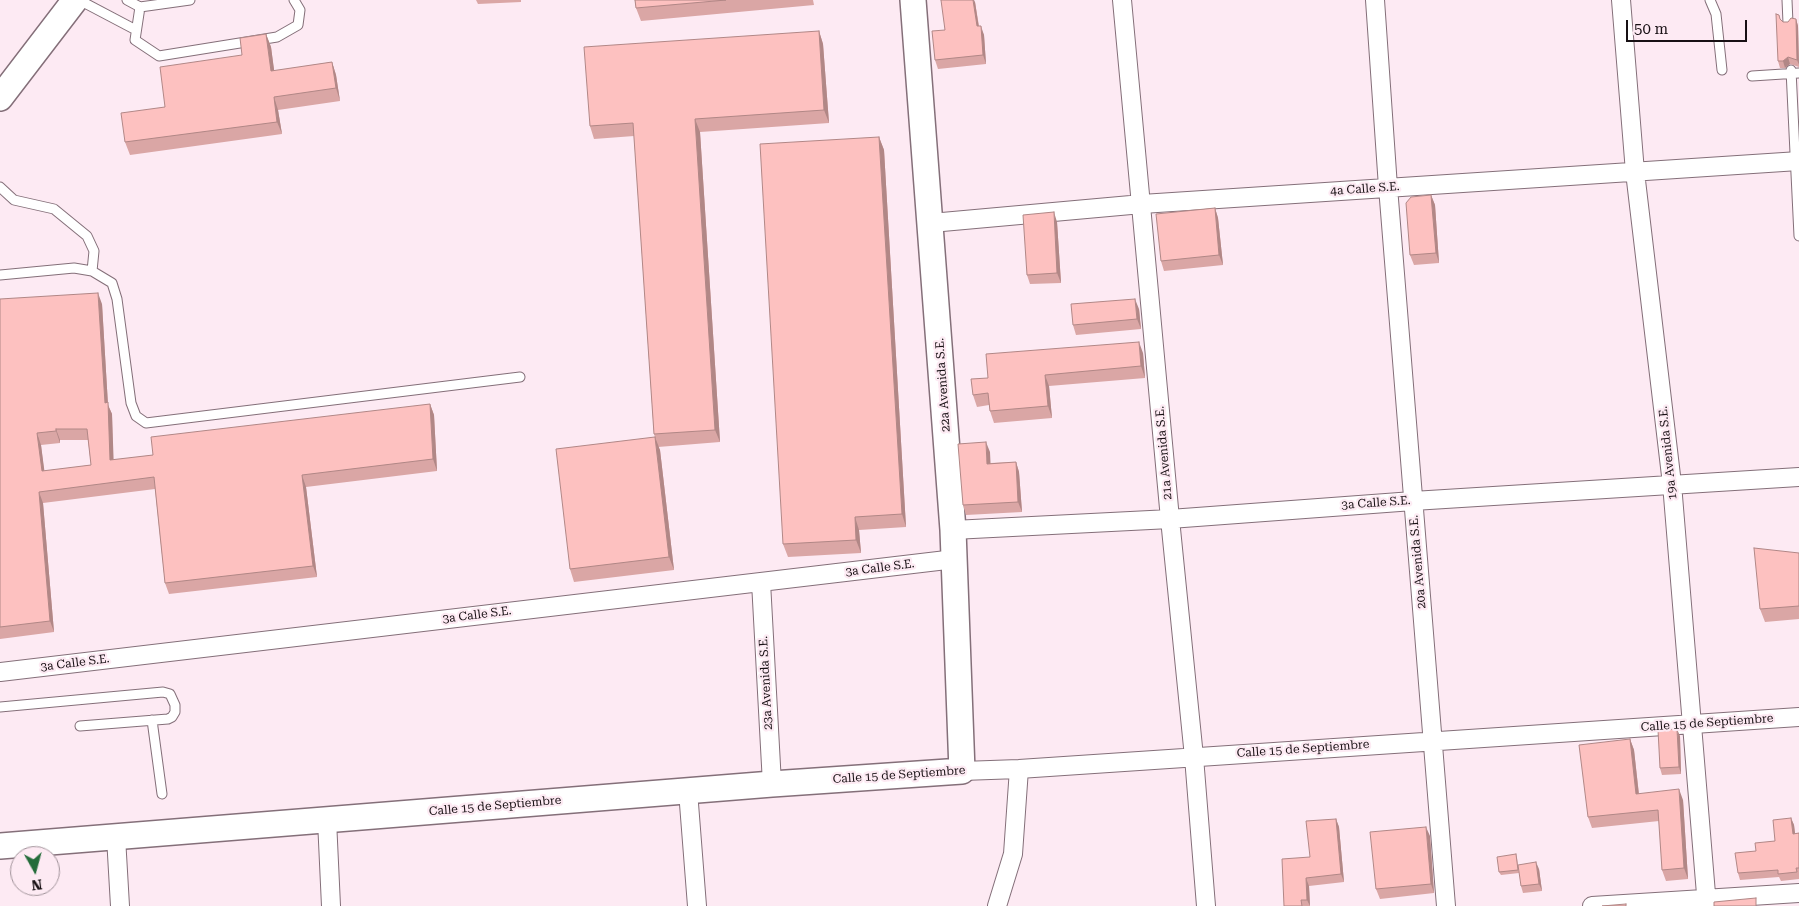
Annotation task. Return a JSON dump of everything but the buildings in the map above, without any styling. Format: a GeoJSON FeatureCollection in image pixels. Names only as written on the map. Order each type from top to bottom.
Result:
{"type":"FeatureCollection","features":[{"type":"Feature","properties":{"kind":"street"},"geometry":{"type":"LineString","coordinates":[[0,98],[77,0]]}},
{"type":"Feature","properties":{"kind":"street","name":"22a Avenida S.E."},"geometry":{"type":"LineString","coordinates":[[913,0],[955,559],[962,771]]}},
{"type":"Feature","properties":{"kind":"street","name":"21a Avenida S.E."},"geometry":{"type":"LineString","coordinates":[[1122,0],[1194,757],[1206,906]]}},
{"type":"Feature","properties":{"kind":"street","name":"20a Avenida S.E."},"geometry":{"type":"LineString","coordinates":[[1375,0],[1388,187],[1446,906]]}},
{"type":"Feature","properties":{"kind":"street","name":"19a Avenida S.E."},"geometry":{"type":"LineString","coordinates":[[1621,0],[1635,172],[1672,484],[1707,903]]}},
{"type":"Feature","properties":{"kind":"street","name":"4a Calle S.E."},"geometry":{"type":"LineString","coordinates":[[931,223],[1142,204],[1797,161]]}},
{"type":"Feature","properties":{"kind":"street","name":"3a Calle S.E."},"geometry":{"type":"LineString","coordinates":[[953,530],[1170,519],[1414,501],[1799,477]]}},
{"type":"Feature","properties":{"kind":"street","name":"3a Calle S.E."},"geometry":{"type":"LineString","coordinates":[[0,672],[955,559]]}},
{"type":"Feature","properties":{"kind":"street","name":"23a Avenida S.E."},"geometry":{"type":"LineString","coordinates":[[761,582],[772,784]]}},
{"type":"Feature","properties":{"kind":"street","name":"Calle 15 de Septiembre"},"geometry":{"type":"LineString","coordinates":[[0,846],[772,784],[1799,717]]}},
{"type":"Feature","properties":{"kind":"street"},"geometry":{"type":"LineString","coordinates":[[997,906],[1013,854],[1019,769]]}},
{"type":"Feature","properties":{"kind":"street"},"geometry":{"type":"LineString","coordinates":[[688,791],[697,906]]}},
{"type":"Feature","properties":{"kind":"street"},"geometry":{"type":"LineString","coordinates":[[327,820],[331,906]]}},
{"type":"Feature","properties":{"kind":"street"},"geometry":{"type":"LineString","coordinates":[[116,837],[120,906]]}},
{"type":"Feature","properties":{"kind":"street"},"geometry":{"type":"LineString","coordinates":[[1592,906],[1707,903],[1799,893]]}},
{"type":"Feature","properties":{"kind":"lane"},"geometry":{"type":"LineString","coordinates":[[77,0],[136,30]]}},
{"type":"Feature","properties":{"kind":"lane"},"geometry":{"type":"LineString","coordinates":[[128,0],[140,7],[190,0]]}},
{"type":"Feature","properties":{"kind":"lane"},"geometry":{"type":"LineString","coordinates":[[140,7],[135,40],[159,56],[277,37],[298,25],[300,10],[294,0]]}},
{"type":"Feature","properties":{"kind":"lane"},"geometry":{"type":"LineString","coordinates":[[1710,0],[1716,14],[1722,70]]}},
{"type":"Feature","properties":{"kind":"lane"},"geometry":{"type":"LineString","coordinates":[[1787,0],[1788,23]]}},
{"type":"Feature","properties":{"kind":"lane"},"geometry":{"type":"LineString","coordinates":[[1752,76],[1794,72],[1799,236]]}},
{"type":"Feature","properties":{"kind":"lane"},"geometry":{"type":"LineString","coordinates":[[0,187],[14,200],[54,209],[87,236],[94,251],[92,271]]}},
{"type":"Feature","properties":{"kind":"lane"},"geometry":{"type":"LineString","coordinates":[[0,275],[74,268],[92,271],[112,283],[117,298],[132,403],[136,416],[146,423],[520,377]]}},
{"type":"Feature","properties":{"kind":"lane"},"geometry":{"type":"LineString","coordinates":[[0,707],[163,692],[170,694],[175,704],[176,712],[168,719],[80,726]]}},
{"type":"Feature","properties":{"kind":"lane"},"geometry":{"type":"LineString","coordinates":[[152,720],[162,794]]}}]}
